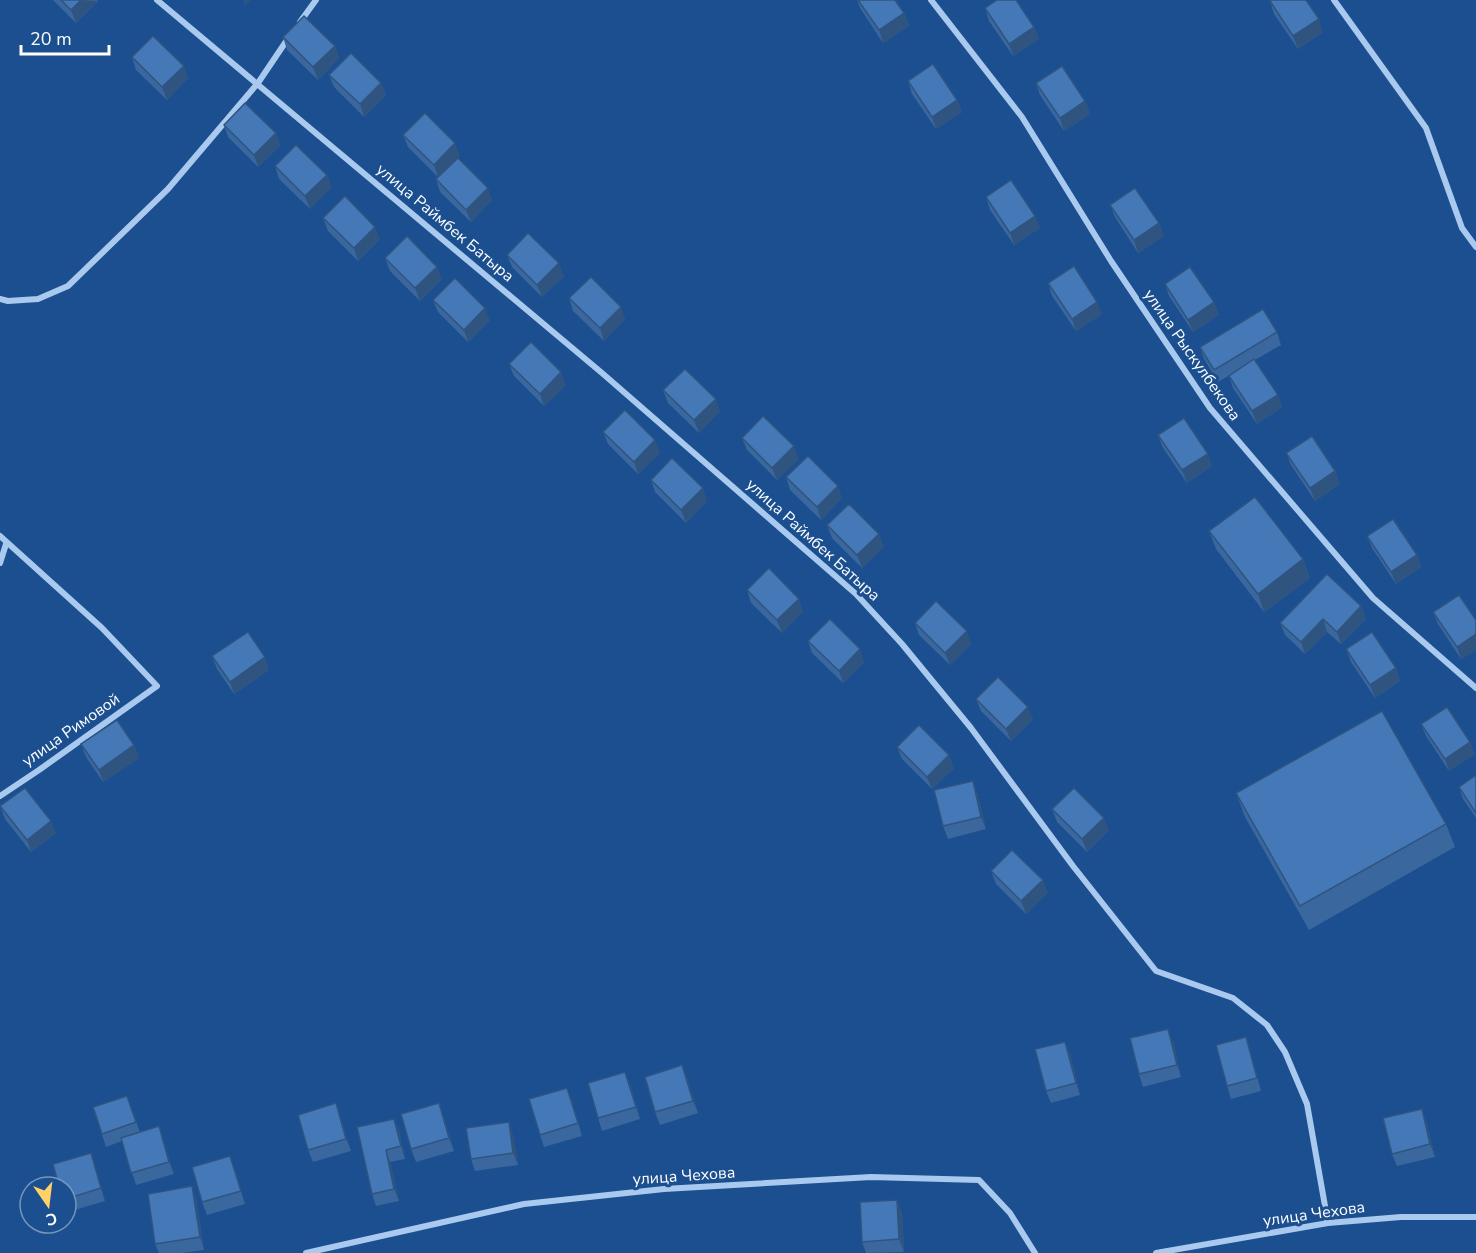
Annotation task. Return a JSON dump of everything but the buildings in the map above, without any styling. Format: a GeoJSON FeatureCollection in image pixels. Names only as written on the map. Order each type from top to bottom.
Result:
{"type":"FeatureCollection","features":[{"type":"Feature","properties":{"kind":"street","name":"улица Раймбек Батыра"},"geometry":{"type":"LineString","coordinates":[[157,0],[258,82],[602,373],[856,594],[902,644],[971,728],[1073,866],[1156,971],[1233,998],[1267,1025],[1285,1052],[1307,1104],[1328,1223]]}},
{"type":"Feature","properties":{"kind":"street"},"geometry":{"type":"LineString","coordinates":[[0,299],[8,301],[38,299],[68,286],[168,189],[258,82],[315,0]]}},
{"type":"Feature","properties":{"kind":"street","name":"улица Рыскулбекова"},"geometry":{"type":"LineString","coordinates":[[932,0],[1022,117],[1111,261],[1210,408],[1373,598],[1476,688]]}},
{"type":"Feature","properties":{"kind":"street"},"geometry":{"type":"LineString","coordinates":[[1334,0],[1426,128],[1462,228],[1476,247]]}},
{"type":"Feature","properties":{"kind":"street"},"geometry":{"type":"LineString","coordinates":[[0,536],[6,544],[0,562]]}},
{"type":"Feature","properties":{"kind":"street","name":"улица Римовой"},"geometry":{"type":"LineString","coordinates":[[0,796],[157,686],[102,628],[6,544]]}},
{"type":"Feature","properties":{"kind":"street","name":"улица Чехова"},"geometry":{"type":"LineString","coordinates":[[306,1253],[524,1204],[663,1189],[871,1177],[979,1180],[1010,1213],[1035,1253]]}},
{"type":"Feature","properties":{"kind":"street","name":"улица Чехова"},"geometry":{"type":"LineString","coordinates":[[1156,1253],[1328,1223],[1401,1217],[1476,1217]]}}]}
